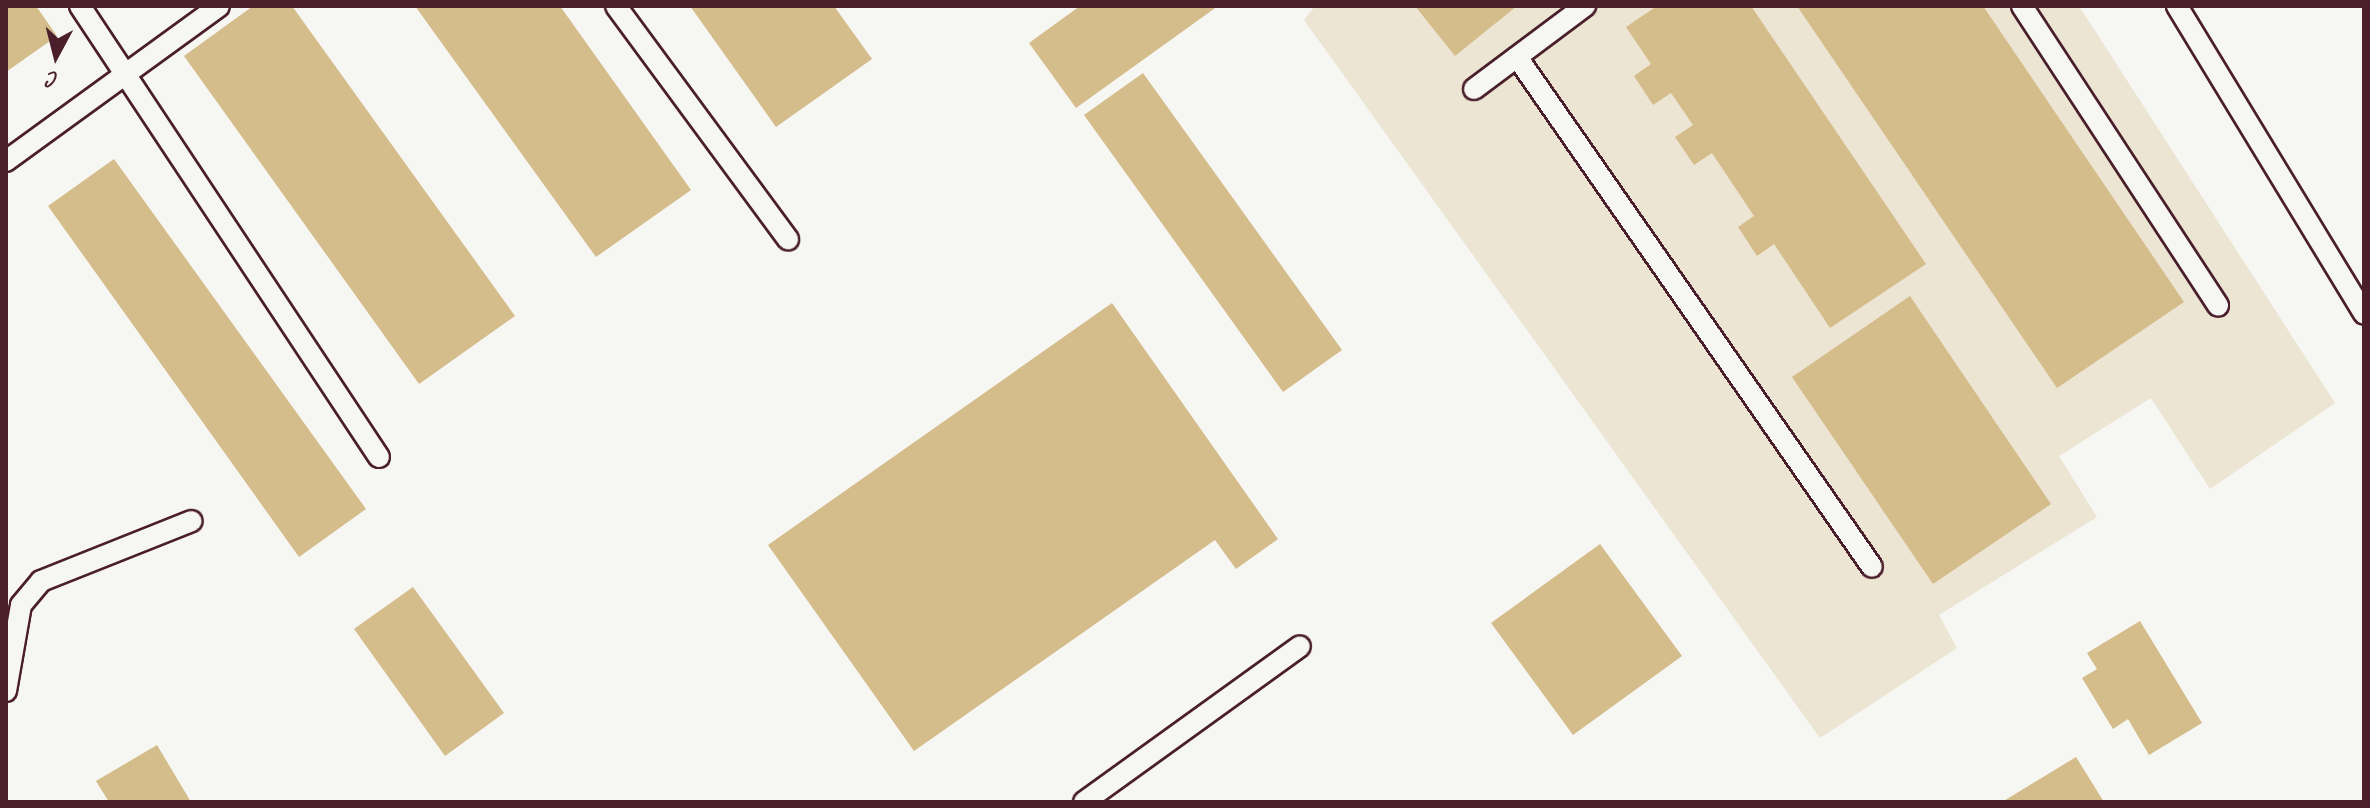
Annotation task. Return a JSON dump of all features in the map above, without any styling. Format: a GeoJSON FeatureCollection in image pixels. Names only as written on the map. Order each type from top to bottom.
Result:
{"type":"FeatureCollection","features":[{"type":"Feature","properties":{"kind":"lane"},"geometry":{"type":"LineString","coordinates":[[80,6],[379,457]]}},
{"type":"Feature","properties":{"kind":"lane"},"geometry":{"type":"LineString","coordinates":[[6,161],[219,6]]}},
{"type":"Feature","properties":{"kind":"lane"},"geometry":{"type":"LineString","coordinates":[[616,6],[788,239]]}},
{"type":"Feature","properties":{"kind":"lane"},"geometry":{"type":"LineString","coordinates":[[1474,89],[1585,6]]}},
{"type":"Feature","properties":{"kind":"lane"},"geometry":{"type":"LineString","coordinates":[[2022,6],[2218,306]]}},
{"type":"Feature","properties":{"kind":"lane"},"geometry":{"type":"LineString","coordinates":[[2178,6],[2364,314]]}},
{"type":"Feature","properties":{"kind":"lane"},"geometry":{"type":"LineString","coordinates":[[1517,57],[1872,567]]}},
{"type":"Feature","properties":{"kind":"lane"},"geometry":{"type":"LineString","coordinates":[[6,691],[21,605],[41,581],[192,521]]}},
{"type":"Feature","properties":{"kind":"lane"},"geometry":{"type":"LineString","coordinates":[[1084,802],[1300,646]]}},
{"type":"Feature","properties":{"kind":"shaded area"},"geometry":{"type":"Polygon","coordinates":[[[1315,6],[2079,6],[2335,403],[2210,489],[2151,398],[2059,456],[2097,517],[1939,615],[1957,648],[1820,738],[1304,20],[1315,6]]]}},
{"type":"Feature","properties":{"kind":"building"},"geometry":{"type":"Polygon","coordinates":[[[6,6],[36,6],[57,36],[6,72],[6,6]]]}},
{"type":"Feature","properties":{"kind":"building"},"geometry":{"type":"Polygon","coordinates":[[[253,6],[292,6],[515,316],[419,384],[184,56],[253,6]]]}},
{"type":"Feature","properties":{"kind":"building"},"geometry":{"type":"Polygon","coordinates":[[[415,6],[560,6],[691,190],[596,257],[415,6]]]}},
{"type":"Feature","properties":{"kind":"building"},"geometry":{"type":"Polygon","coordinates":[[[690,6],[834,6],[872,59],[776,127],[690,6]]]}},
{"type":"Feature","properties":{"kind":"building"},"geometry":{"type":"Polygon","coordinates":[[[1080,6],[1218,6],[1076,108],[1029,43],[1080,6]]]}},
{"type":"Feature","properties":{"kind":"building"},"geometry":{"type":"Polygon","coordinates":[[[1415,6],[1517,6],[1455,56],[1415,6]]]}},
{"type":"Feature","properties":{"kind":"building"},"geometry":{"type":"Polygon","coordinates":[[[1657,6],[1751,6],[1926,264],[1830,328],[1774,244],[1757,256],[1738,227],[1754,216],[1712,153],[1694,165],[1675,137],[1693,125],[1671,93],[1653,105],[1634,76],[1651,64],[1626,27],[1657,6]]]}},
{"type":"Feature","properties":{"kind":"building"},"geometry":{"type":"Polygon","coordinates":[[[1797,6],[1983,6],[2184,302],[2057,388],[1797,6]]]}},
{"type":"Feature","properties":{"kind":"building"},"geometry":{"type":"Polygon","coordinates":[[[1143,73],[1342,350],[1283,392],[1084,115],[1143,73]]]}},
{"type":"Feature","properties":{"kind":"building"},"geometry":{"type":"Polygon","coordinates":[[[114,159],[366,509],[299,557],[48,206],[114,159]]]}},
{"type":"Feature","properties":{"kind":"building"},"geometry":{"type":"Polygon","coordinates":[[[1910,296],[2051,504],[1933,584],[1792,377],[1910,296]]]}},
{"type":"Feature","properties":{"kind":"building"},"geometry":{"type":"Polygon","coordinates":[[[1112,303],[1278,539],[1236,569],[1215,540],[914,751],[768,545],[1112,303]]]}},
{"type":"Feature","properties":{"kind":"building"},"geometry":{"type":"Polygon","coordinates":[[[1600,544],[1682,656],[1573,735],[1491,623],[1600,544]]]}},
{"type":"Feature","properties":{"kind":"building"},"geometry":{"type":"Polygon","coordinates":[[[413,587],[504,713],[445,756],[354,629],[413,587]]]}},
{"type":"Feature","properties":{"kind":"building"},"geometry":{"type":"Polygon","coordinates":[[[2140,621],[2202,723],[2149,755],[2128,719],[2113,729],[2082,678],[2097,669],[2087,653],[2140,621]]]}},
{"type":"Feature","properties":{"kind":"building"},"geometry":{"type":"Polygon","coordinates":[[[157,745],[191,802],[109,802],[96,781],[157,745]]]}},
{"type":"Feature","properties":{"kind":"building"},"geometry":{"type":"Polygon","coordinates":[[[2076,757],[2104,802],[2002,802],[2076,757]]]}}]}
